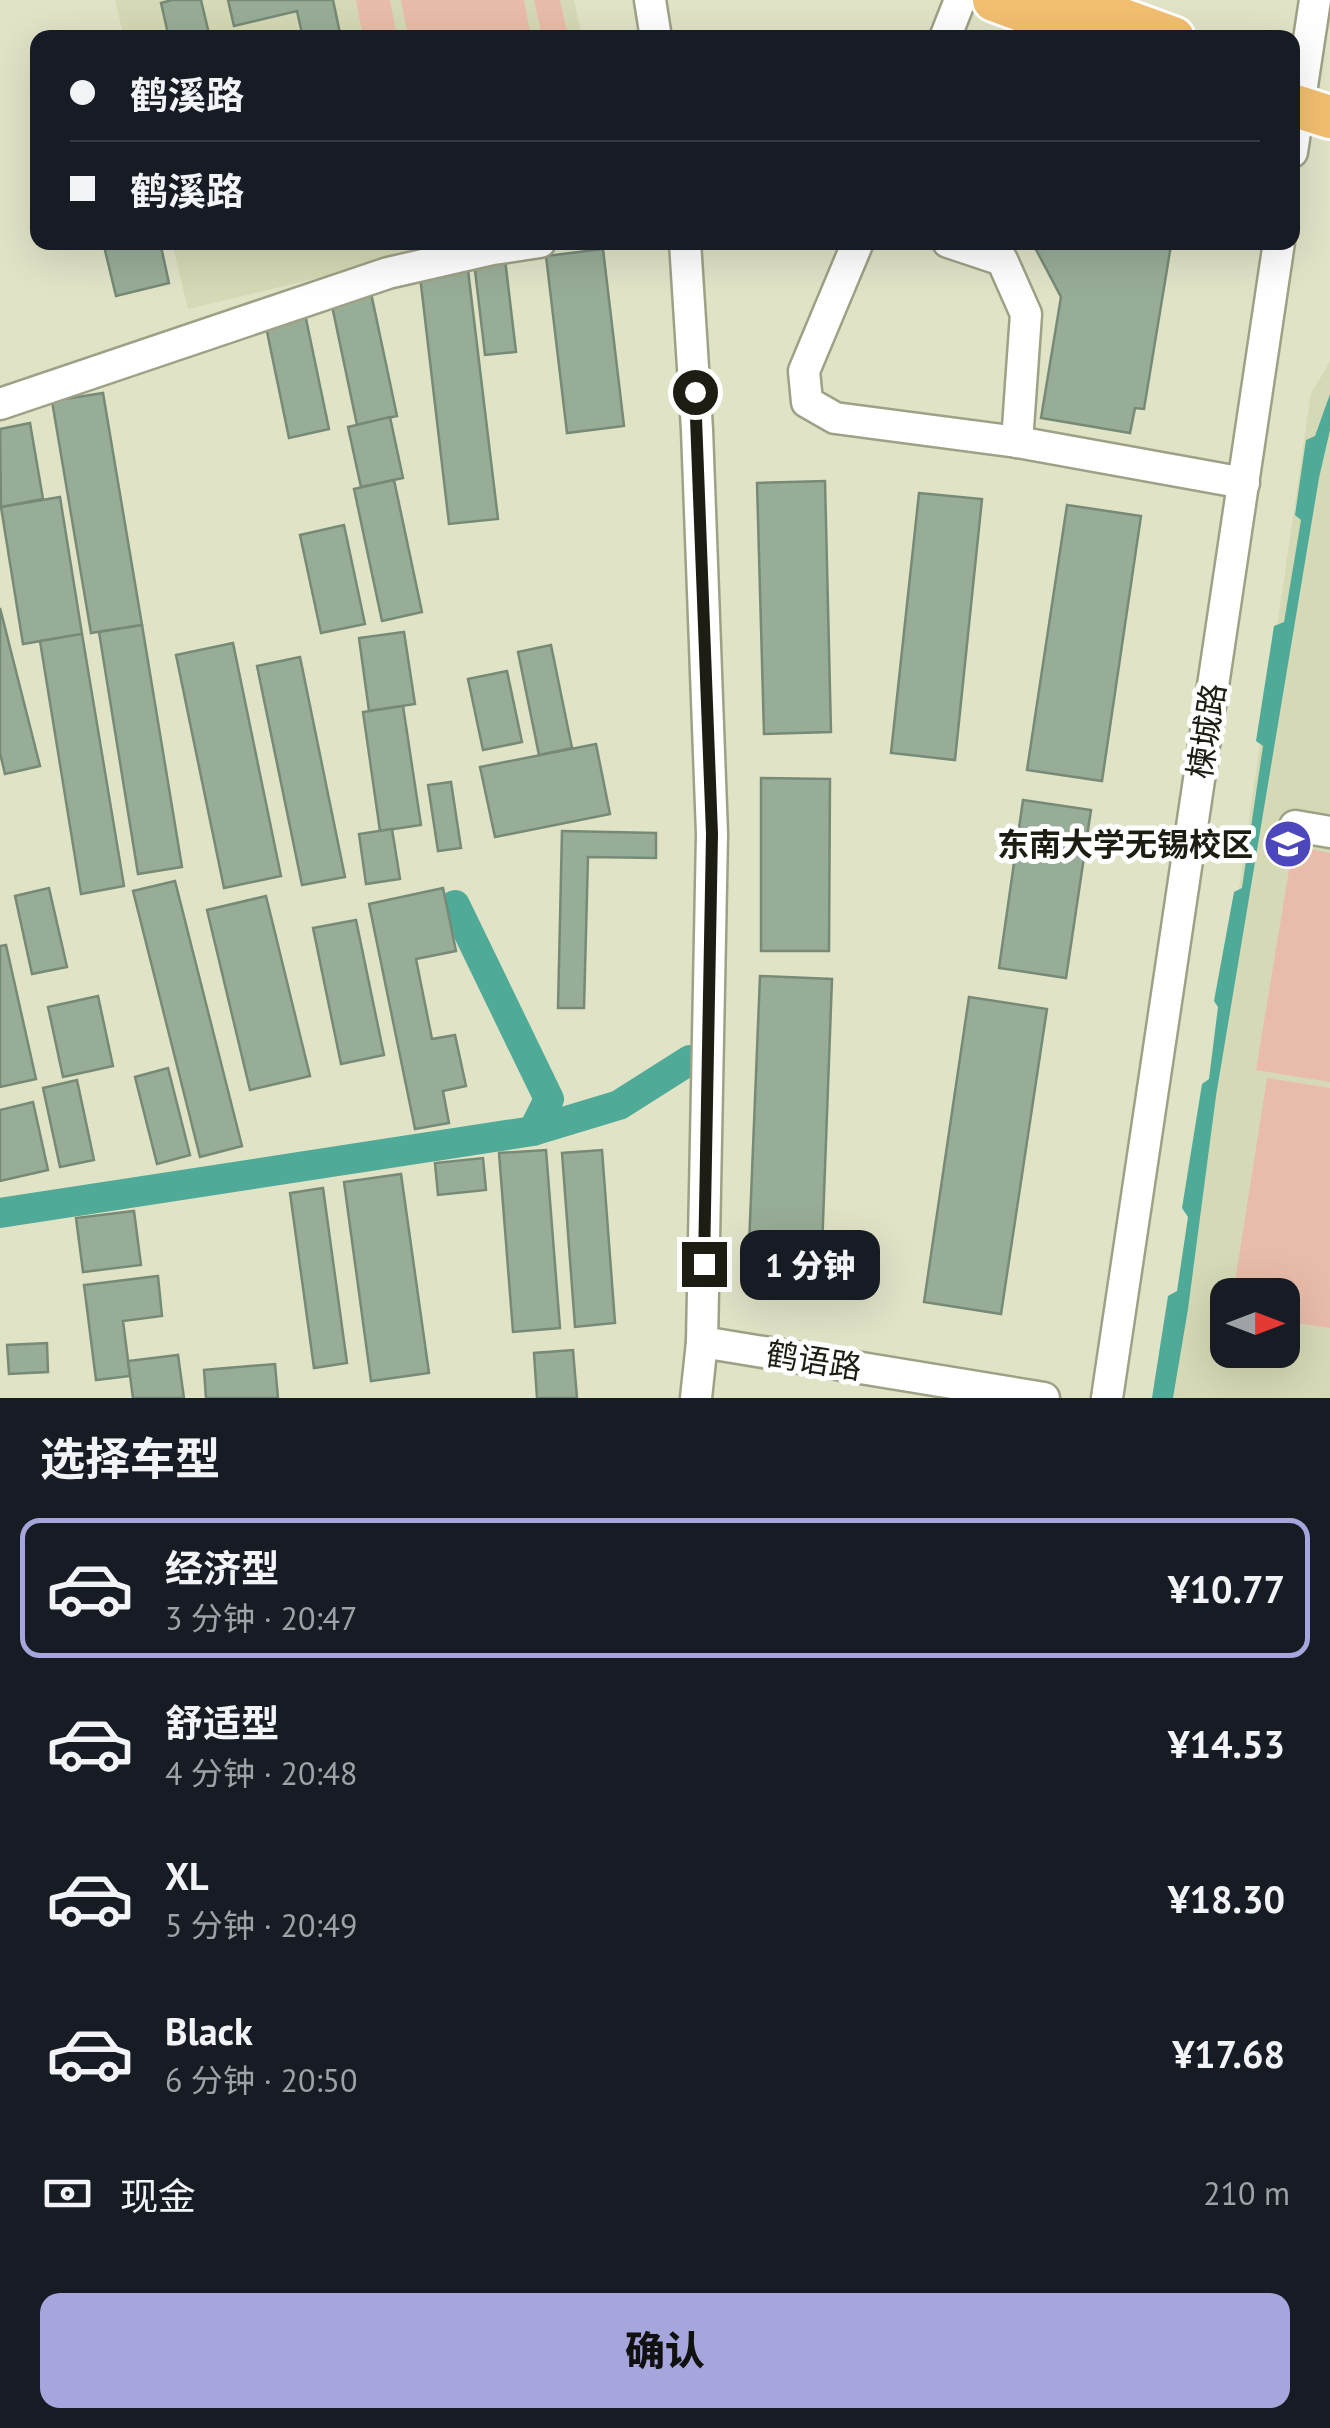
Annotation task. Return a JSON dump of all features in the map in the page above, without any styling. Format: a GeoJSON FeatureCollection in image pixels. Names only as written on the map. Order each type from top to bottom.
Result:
{"type":"FeatureCollection","features":[{"type":"Feature","properties":{"kind":"highway"},"geometry":{"type":"LineString","coordinates":[[994,0],[1075,30]]}},
{"type":"Feature","properties":{"kind":"highway"},"geometry":{"type":"LineString","coordinates":[[1068,0],[1151,30]]}},
{"type":"Feature","properties":{"kind":"street"},"geometry":{"type":"LineString","coordinates":[[650,0],[655,30]]}},
{"type":"Feature","properties":{"kind":"street"},"geometry":{"type":"LineString","coordinates":[[947,30],[960,0]]}},
{"type":"Feature","properties":{"kind":"street"},"geometry":{"type":"LineString","coordinates":[[1300,124],[1308,96],[1315,0]]}},
{"type":"Feature","properties":{"kind":"street"},"geometry":{"type":"LineString","coordinates":[[0,404],[388,273],[489,250]]}},
{"type":"Feature","properties":{"kind":"street"},"geometry":{"type":"LineString","coordinates":[[685,250],[697,430],[712,834],[702,1342],[696,1398]]}},
{"type":"Feature","properties":{"kind":"street"},"geometry":{"type":"LineString","coordinates":[[855,250],[804,371],[807,402],[834,418],[1017,442],[1244,483]]}},
{"type":"Feature","properties":{"kind":"street"},"geometry":{"type":"LineString","coordinates":[[972,250],[1002,260],[1026,314],[1017,442]]}},
{"type":"Feature","properties":{"kind":"street","name":"楝城路"},"geometry":{"type":"LineString","coordinates":[[1107,1398],[1278,250]]}},
{"type":"Feature","properties":{"kind":"street"},"geometry":{"type":"LineString","coordinates":[[1295,826],[1330,832]]}},
{"type":"Feature","properties":{"kind":"street","name":"鹤语路"},"geometry":{"type":"LineString","coordinates":[[702,1342],[1044,1398]]}},
{"type":"Feature","properties":{"kind":"shaded area"},"geometry":{"type":"Polygon","coordinates":[[[115,0],[574,0],[580,30],[122,30],[115,0]]]}},
{"type":"Feature","properties":{"kind":"shaded area"},"geometry":{"type":"Polygon","coordinates":[[[356,0],[390,0],[396,30],[362,30],[356,0]]]}},
{"type":"Feature","properties":{"kind":"shaded area"},"geometry":{"type":"Polygon","coordinates":[[[401,0],[524,0],[530,30],[407,30],[401,0]]]}},
{"type":"Feature","properties":{"kind":"shaded area"},"geometry":{"type":"Polygon","coordinates":[[[534,0],[560,0],[566,30],[540,30],[534,0]]]}},
{"type":"Feature","properties":{"kind":"shaded area"},"geometry":{"type":"Polygon","coordinates":[[[174,250],[434,250],[188,309],[174,250]]]}},
{"type":"Feature","properties":{"kind":"shaded area","name":"东南大学无锡校区"},"geometry":{"type":"Polygon","coordinates":[[[1330,362],[1330,1398],[1165,1398],[1311,393],[1330,362]]]}},
{"type":"Feature","properties":{"kind":"shaded area"},"geometry":{"type":"Polygon","coordinates":[[[1293,846],[1330,853],[1330,1082],[1256,1070],[1293,846]]]}},
{"type":"Feature","properties":{"kind":"shaded area"},"geometry":{"type":"Polygon","coordinates":[[[1267,1078],[1330,1088],[1330,1328],[1300,1324],[1300,1278],[1236,1278],[1267,1078]]]}},
{"type":"Feature","properties":{"kind":"water"},"geometry":{"type":"Polygon","coordinates":[[[1330,394],[1330,430],[1216,1096],[1173,1398],[1152,1398],[1168,1296],[1177,1291],[1188,1217],[1182,1208],[1202,1084],[1209,1079],[1218,1007],[1214,1001],[1234,892],[1242,888],[1263,746],[1256,741],[1274,626],[1284,622],[1301,520],[1295,515],[1306,440],[1315,436],[1330,394]]]}},
{"type":"Feature","properties":{"kind":"building"},"geometry":{"type":"Polygon","coordinates":[[[201,0],[208,30],[167,30],[161,3],[201,0]]]}},
{"type":"Feature","properties":{"kind":"building"},"geometry":{"type":"Polygon","coordinates":[[[228,0],[333,0],[339,30],[301,30],[297,11],[234,26],[228,0]]]}},
{"type":"Feature","properties":{"kind":"building"},"geometry":{"type":"Polygon","coordinates":[[[105,250],[162,250],[169,283],[116,296],[105,250]]]}},
{"type":"Feature","properties":{"kind":"building"},"geometry":{"type":"Polygon","coordinates":[[[603,250],[624,426],[567,433],[546,256],[603,250]]]}},
{"type":"Feature","properties":{"kind":"building"},"geometry":{"type":"Polygon","coordinates":[[[1036,250],[1170,250],[1144,409],[1135,408],[1130,433],[1041,418],[1061,297],[1036,250]]]}},
{"type":"Feature","properties":{"kind":"building"},"geometry":{"type":"Polygon","coordinates":[[[505,259],[516,352],[485,355],[474,262],[505,259]]]}},
{"type":"Feature","properties":{"kind":"building"},"geometry":{"type":"Polygon","coordinates":[[[468,270],[498,519],[449,524],[420,276],[468,270]]]}},
{"type":"Feature","properties":{"kind":"building"},"geometry":{"type":"Polygon","coordinates":[[[371,293],[397,416],[357,425],[331,301],[371,293]]]}},
{"type":"Feature","properties":{"kind":"building"},"geometry":{"type":"Polygon","coordinates":[[[305,314],[329,429],[289,438],[265,322],[305,314]]]}},
{"type":"Feature","properties":{"kind":"building"},"geometry":{"type":"Polygon","coordinates":[[[103,393],[142,625],[91,633],[52,401],[103,393]]]}},
{"type":"Feature","properties":{"kind":"building"},"geometry":{"type":"Polygon","coordinates":[[[390,417],[403,478],[361,487],[348,427],[390,417]]]}},
{"type":"Feature","properties":{"kind":"building"},"geometry":{"type":"Polygon","coordinates":[[[30,423],[43,499],[1,507],[0,429],[30,423]]]}},
{"type":"Feature","properties":{"kind":"building"},"geometry":{"type":"Polygon","coordinates":[[[394,480],[422,612],[382,621],[354,489],[394,480]]]}},
{"type":"Feature","properties":{"kind":"building"},"geometry":{"type":"Polygon","coordinates":[[[825,481],[831,732],[764,734],[757,483],[825,481]]]}},
{"type":"Feature","properties":{"kind":"building"},"geometry":{"type":"Polygon","coordinates":[[[919,493],[982,499],[955,760],[891,753],[919,493]]]}},
{"type":"Feature","properties":{"kind":"building"},"geometry":{"type":"Polygon","coordinates":[[[60,497],[82,634],[23,644],[1,507],[60,497]]]}},
{"type":"Feature","properties":{"kind":"building"},"geometry":{"type":"Polygon","coordinates":[[[1067,505],[1141,516],[1102,781],[1027,770],[1067,505]]]}},
{"type":"Feature","properties":{"kind":"building"},"geometry":{"type":"Polygon","coordinates":[[[344,525],[365,624],[321,633],[300,535],[344,525]]]}},
{"type":"Feature","properties":{"kind":"building"},"geometry":{"type":"Polygon","coordinates":[[[0,608],[40,766],[5,774],[0,753],[0,608]]]}},
{"type":"Feature","properties":{"kind":"building"},"geometry":{"type":"Polygon","coordinates":[[[142,625],[182,867],[138,874],[99,632],[142,625]]]}},
{"type":"Feature","properties":{"kind":"building"},"geometry":{"type":"Polygon","coordinates":[[[404,632],[415,704],[369,711],[359,638],[404,632]]]}},
{"type":"Feature","properties":{"kind":"building"},"geometry":{"type":"Polygon","coordinates":[[[82,634],[124,886],[81,894],[40,641],[82,634]]]}},
{"type":"Feature","properties":{"kind":"building"},"geometry":{"type":"Polygon","coordinates":[[[233,643],[281,876],[224,888],[176,655],[233,643]]]}},
{"type":"Feature","properties":{"kind":"building"},"geometry":{"type":"Polygon","coordinates":[[[551,645],[572,748],[539,755],[518,652],[551,645]]]}},
{"type":"Feature","properties":{"kind":"building"},"geometry":{"type":"Polygon","coordinates":[[[300,657],[345,877],[302,885],[257,666],[300,657]]]}},
{"type":"Feature","properties":{"kind":"building"},"geometry":{"type":"Polygon","coordinates":[[[507,671],[522,742],[483,750],[468,679],[507,671]]]}},
{"type":"Feature","properties":{"kind":"building"},"geometry":{"type":"Polygon","coordinates":[[[403,706],[421,825],[380,831],[363,712],[403,706]]]}},
{"type":"Feature","properties":{"kind":"building"},"geometry":{"type":"Polygon","coordinates":[[[596,744],[610,814],[495,837],[480,767],[596,744]]]}},
{"type":"Feature","properties":{"kind":"building"},"geometry":{"type":"Polygon","coordinates":[[[761,778],[830,779],[829,951],[761,951],[761,778]]]}},
{"type":"Feature","properties":{"kind":"building"},"geometry":{"type":"Polygon","coordinates":[[[451,782],[461,848],[438,851],[428,785],[451,782]]]}},
{"type":"Feature","properties":{"kind":"building"},"geometry":{"type":"Polygon","coordinates":[[[1023,800],[1091,810],[1066,978],[999,968],[1023,800]]]}},
{"type":"Feature","properties":{"kind":"building"},"geometry":{"type":"Polygon","coordinates":[[[392,829],[400,879],[366,884],[359,834],[392,829]]]}},
{"type":"Feature","properties":{"kind":"building"},"geometry":{"type":"Polygon","coordinates":[[[562,831],[656,833],[656,858],[588,857],[584,1008],[558,1008],[562,831]]]}},
{"type":"Feature","properties":{"kind":"building"},"geometry":{"type":"Polygon","coordinates":[[[175,881],[242,1146],[200,1157],[133,891],[175,881]]]}},
{"type":"Feature","properties":{"kind":"building"},"geometry":{"type":"Polygon","coordinates":[[[49,888],[67,967],[32,974],[15,896],[49,888]]]}},
{"type":"Feature","properties":{"kind":"building"},"geometry":{"type":"Polygon","coordinates":[[[443,888],[456,951],[416,959],[432,1039],[455,1035],[466,1086],[443,1091],[449,1123],[415,1129],[369,904],[443,888]]]}},
{"type":"Feature","properties":{"kind":"building"},"geometry":{"type":"Polygon","coordinates":[[[266,896],[310,1076],[250,1090],[207,910],[266,896]]]}},
{"type":"Feature","properties":{"kind":"building"},"geometry":{"type":"Polygon","coordinates":[[[356,920],[384,1055],[341,1064],[313,928],[356,920]]]}},
{"type":"Feature","properties":{"kind":"building"},"geometry":{"type":"Polygon","coordinates":[[[6,945],[36,1079],[0,1087],[0,946],[6,945]]]}},
{"type":"Feature","properties":{"kind":"building"},"geometry":{"type":"Polygon","coordinates":[[[760,976],[832,979],[822,1249],[749,1246],[760,976]]]}},
{"type":"Feature","properties":{"kind":"building"},"geometry":{"type":"Polygon","coordinates":[[[98,996],[113,1066],[63,1077],[48,1007],[98,996]]]}},
{"type":"Feature","properties":{"kind":"building"},"geometry":{"type":"Polygon","coordinates":[[[969,997],[1047,1009],[1001,1314],[924,1302],[969,997]]]}},
{"type":"Feature","properties":{"kind":"building"},"geometry":{"type":"Polygon","coordinates":[[[168,1068],[190,1155],[157,1164],[135,1077],[168,1068]]]}},
{"type":"Feature","properties":{"kind":"building"},"geometry":{"type":"Polygon","coordinates":[[[77,1080],[94,1160],[60,1167],[43,1088],[77,1080]]]}},
{"type":"Feature","properties":{"kind":"building"},"geometry":{"type":"Polygon","coordinates":[[[33,1102],[48,1170],[0,1181],[0,1110],[33,1102]]]}},
{"type":"Feature","properties":{"kind":"building"},"geometry":{"type":"Polygon","coordinates":[[[546,1150],[560,1328],[513,1332],[499,1153],[546,1150]]]}},
{"type":"Feature","properties":{"kind":"building"},"geometry":{"type":"Polygon","coordinates":[[[602,1150],[615,1323],[575,1327],[562,1153],[602,1150]]]}},
{"type":"Feature","properties":{"kind":"building"},"geometry":{"type":"Polygon","coordinates":[[[483,1158],[486,1190],[438,1195],[435,1163],[483,1158]]]}},
{"type":"Feature","properties":{"kind":"building"},"geometry":{"type":"Polygon","coordinates":[[[401,1174],[429,1373],[371,1381],[344,1182],[401,1174]]]}},
{"type":"Feature","properties":{"kind":"building"},"geometry":{"type":"Polygon","coordinates":[[[323,1188],[347,1363],[314,1368],[290,1193],[323,1188]]]}},
{"type":"Feature","properties":{"kind":"building"},"geometry":{"type":"Polygon","coordinates":[[[134,1211],[141,1265],[83,1272],[76,1218],[134,1211]]]}},
{"type":"Feature","properties":{"kind":"building"},"geometry":{"type":"Polygon","coordinates":[[[158,1276],[162,1316],[123,1321],[130,1376],[96,1380],[84,1285],[158,1276]]]}},
{"type":"Feature","properties":{"kind":"building"},"geometry":{"type":"Polygon","coordinates":[[[47,1343],[48,1372],[9,1374],[7,1345],[47,1343]]]}},
{"type":"Feature","properties":{"kind":"building"},"geometry":{"type":"Polygon","coordinates":[[[573,1350],[577,1398],[537,1398],[534,1353],[573,1350]]]}},
{"type":"Feature","properties":{"kind":"building"},"geometry":{"type":"Polygon","coordinates":[[[178,1355],[184,1398],[133,1398],[128,1361],[178,1355]]]}},
{"type":"Feature","properties":{"kind":"building"},"geometry":{"type":"Polygon","coordinates":[[[275,1364],[278,1398],[206,1398],[204,1370],[275,1364]]]}},
{"type":"Feature","properties":{"kind":"waterway"},"geometry":{"type":"LineString","coordinates":[[0,1213],[533,1131],[549,1099],[455,905]]}},
{"type":"Feature","properties":{"kind":"waterway"},"geometry":{"type":"LineString","coordinates":[[533,1131],[619,1105],[690,1060]]}},
{"type":"Feature","properties":{"kind":"place","name":"东南大学无锡校区"},"geometry":{"type":"Point","coordinates":[1288,844]}},
{"type":"Feature","properties":{"kind":"route"},"geometry":{"type":"LineString","coordinates":[[695,392],[712,834],[704,1264]]}}]}
